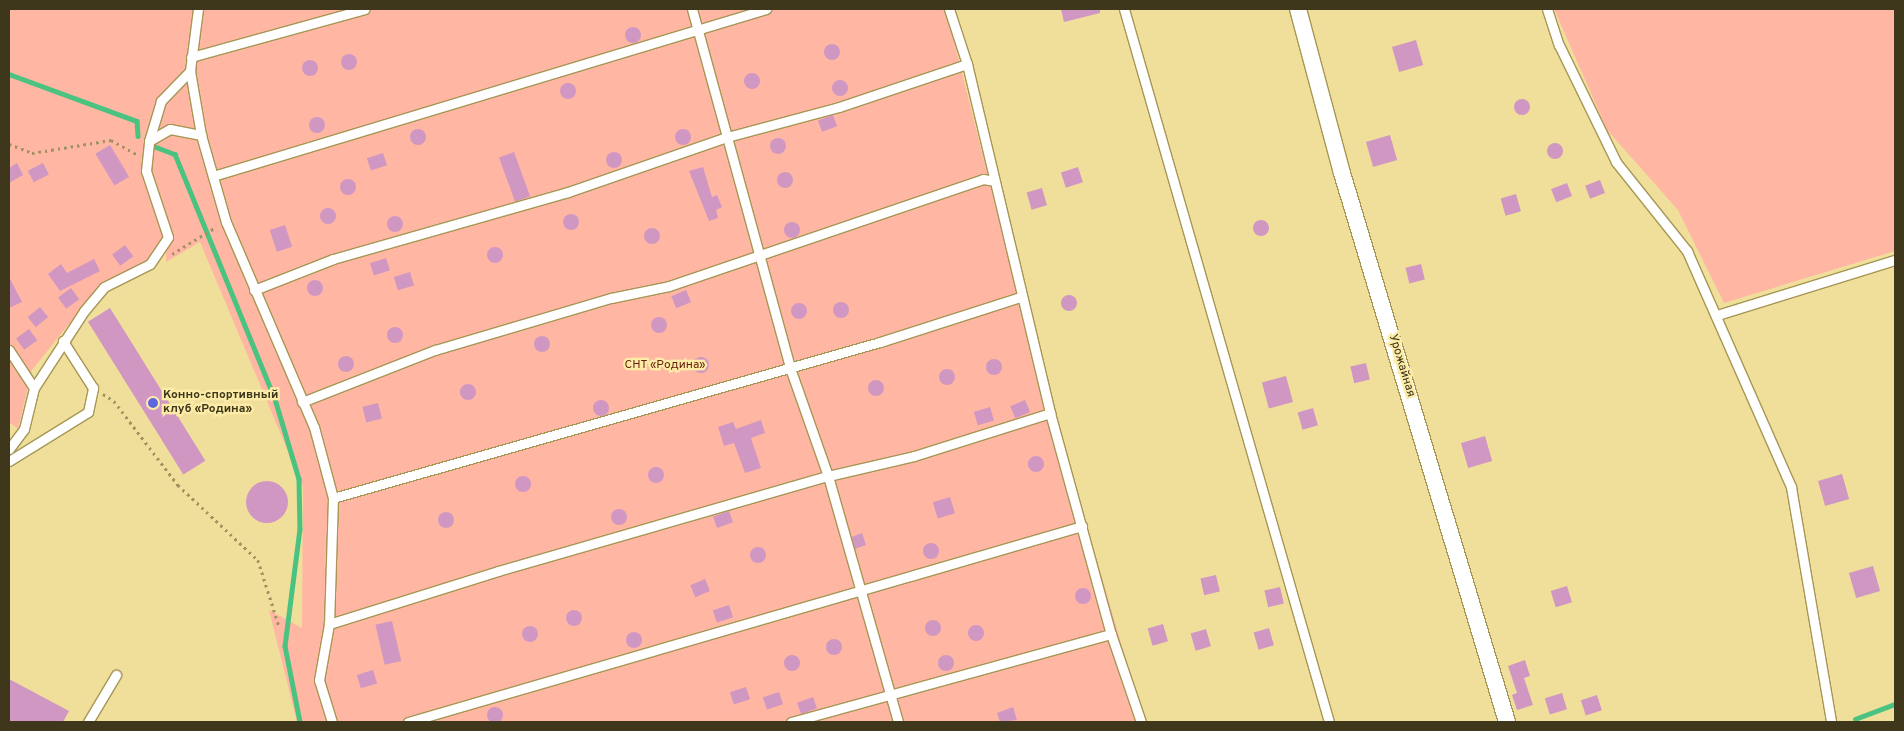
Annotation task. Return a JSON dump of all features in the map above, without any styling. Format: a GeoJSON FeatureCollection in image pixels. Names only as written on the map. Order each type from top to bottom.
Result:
{"type":"FeatureCollection","features":[{"type":"Feature","properties":{"kind":"street","name":"Урожайная"},"geometry":{"type":"LineString","coordinates":[[1298,9],[1342,173],[1507,722]]}},
{"type":"Feature","properties":{"kind":"lane"},"geometry":{"type":"LineString","coordinates":[[198,9],[190,71],[201,136],[213,176],[254,290],[323,452],[333,498],[329,624],[319,680],[332,722]]}},
{"type":"Feature","properties":{"kind":"lane"},"geometry":{"type":"LineString","coordinates":[[191,57],[365,9]]}},
{"type":"Feature","properties":{"kind":"lane"},"geometry":{"type":"LineString","coordinates":[[692,9],[758,257],[790,368],[828,476],[840,531],[861,588],[898,722]]}},
{"type":"Feature","properties":{"kind":"lane"},"geometry":{"type":"LineString","coordinates":[[213,176],[699,31],[766,9]]}},
{"type":"Feature","properties":{"kind":"lane"},"geometry":{"type":"LineString","coordinates":[[949,9],[967,64],[1020,296],[1050,413],[1111,634],[1141,722]]}},
{"type":"Feature","properties":{"kind":"lane"},"geometry":{"type":"LineString","coordinates":[[1124,9],[1329,722]]}},
{"type":"Feature","properties":{"kind":"lane"},"geometry":{"type":"LineString","coordinates":[[1547,9],[1559,45],[1616,162],[1687,251],[1718,315],[1791,487],[1831,722]]}},
{"type":"Feature","properties":{"kind":"lane"},"geometry":{"type":"LineString","coordinates":[[254,290],[333,259],[568,192],[727,137],[839,107],[967,64]]}},
{"type":"Feature","properties":{"kind":"lane"},"geometry":{"type":"LineString","coordinates":[[9,449],[24,429],[34,388],[63,341],[104,287],[150,264],[168,237],[146,170],[149,141],[162,101],[190,71]]}},
{"type":"Feature","properties":{"kind":"lane"},"geometry":{"type":"LineString","coordinates":[[149,141],[170,129],[201,136]]}},
{"type":"Feature","properties":{"kind":"lane"},"geometry":{"type":"LineString","coordinates":[[302,402],[435,350],[758,257],[982,179],[994,180]]}},
{"type":"Feature","properties":{"kind":"lane"},"geometry":{"type":"LineString","coordinates":[[1718,315],[1895,260]]}},
{"type":"Feature","properties":{"kind":"lane"},"geometry":{"type":"LineString","coordinates":[[333,498],[790,368],[1020,296]]}},
{"type":"Feature","properties":{"kind":"lane"},"geometry":{"type":"LineString","coordinates":[[9,461],[88,412],[93,388],[63,341]]}},
{"type":"Feature","properties":{"kind":"lane"},"geometry":{"type":"LineString","coordinates":[[9,350],[34,388]]}},
{"type":"Feature","properties":{"kind":"lane"},"geometry":{"type":"LineString","coordinates":[[329,624],[828,476],[914,456],[1050,413]]}},
{"type":"Feature","properties":{"kind":"lane"},"geometry":{"type":"LineString","coordinates":[[408,722],[861,588],[1082,526]]}},
{"type":"Feature","properties":{"kind":"lane"},"geometry":{"type":"LineString","coordinates":[[791,722],[889,692],[1111,634]]}},
{"type":"Feature","properties":{"kind":"lane"},"geometry":{"type":"LineString","coordinates":[[88,722],[116,675]]}},
{"type":"Feature","properties":{"kind":"path"},"geometry":{"type":"LineString","coordinates":[[9,144],[32,153],[111,140],[134,151],[146,170]]}},
{"type":"Feature","properties":{"kind":"path"},"geometry":{"type":"LineString","coordinates":[[190,243],[216,227]]}},
{"type":"Feature","properties":{"kind":"path"},"geometry":{"type":"LineString","coordinates":[[93,388],[114,401],[178,485],[258,560],[279,626]]}},
{"type":"Feature","properties":{"kind":"green space","name":"СНТ «Родина»"},"geometry":{"type":"Polygon","coordinates":[[[9,9],[946,9],[1005,244],[1144,722],[297,722],[269,610],[302,628],[303,487],[200,242],[166,262],[166,251],[101,284],[32,370],[18,429],[9,422],[9,9]]]}},
{"type":"Feature","properties":{"kind":"green space"},"geometry":{"type":"Polygon","coordinates":[[[1554,9],[1895,9],[1895,251],[1724,303],[1678,210],[1607,130],[1554,9]]]}},
{"type":"Feature","properties":{"kind":"building"},"geometry":{"type":"Polygon","coordinates":[[[1061,9],[1100,9],[1100,13],[1064,22],[1061,9]]]}},
{"type":"Feature","properties":{"kind":"building"},"geometry":{"type":"Polygon","coordinates":[[[630,27],[636,27],[641,32],[639,41],[630,43],[625,38],[625,32],[630,27]]]}},
{"type":"Feature","properties":{"kind":"building"},"geometry":{"type":"Polygon","coordinates":[[[1416,40],[1423,65],[1399,72],[1392,47],[1416,40]]]}},
{"type":"Feature","properties":{"kind":"building"},"geometry":{"type":"Polygon","coordinates":[[[829,44],[835,44],[840,49],[838,58],[829,60],[824,55],[824,49],[829,44]]]}},
{"type":"Feature","properties":{"kind":"building"},"geometry":{"type":"Polygon","coordinates":[[[346,54],[352,54],[357,59],[355,68],[346,70],[341,65],[341,59],[346,54]]]}},
{"type":"Feature","properties":{"kind":"building"},"geometry":{"type":"Polygon","coordinates":[[[307,60],[313,60],[318,65],[316,74],[307,76],[302,71],[302,65],[307,60]]]}},
{"type":"Feature","properties":{"kind":"building"},"geometry":{"type":"Polygon","coordinates":[[[749,73],[755,73],[760,78],[758,87],[749,89],[744,84],[744,78],[749,73]]]}},
{"type":"Feature","properties":{"kind":"building"},"geometry":{"type":"Polygon","coordinates":[[[837,80],[843,80],[848,85],[846,94],[837,96],[832,91],[832,85],[837,80]]]}},
{"type":"Feature","properties":{"kind":"building"},"geometry":{"type":"Polygon","coordinates":[[[565,83],[571,83],[576,88],[574,97],[565,99],[560,94],[560,88],[565,83]]]}},
{"type":"Feature","properties":{"kind":"building"},"geometry":{"type":"Polygon","coordinates":[[[1519,99],[1525,99],[1530,104],[1528,113],[1519,115],[1514,110],[1514,104],[1519,99]]]}},
{"type":"Feature","properties":{"kind":"building"},"geometry":{"type":"Polygon","coordinates":[[[833,115],[837,126],[822,132],[818,120],[833,115]]]}},
{"type":"Feature","properties":{"kind":"building"},"geometry":{"type":"Polygon","coordinates":[[[314,117],[320,117],[325,122],[323,131],[314,133],[309,128],[309,122],[314,117]]]}},
{"type":"Feature","properties":{"kind":"building"},"geometry":{"type":"Polygon","coordinates":[[[415,129],[421,129],[426,134],[424,143],[415,145],[410,140],[410,134],[415,129]]]}},
{"type":"Feature","properties":{"kind":"building"},"geometry":{"type":"Polygon","coordinates":[[[680,129],[686,129],[691,134],[689,143],[680,145],[675,140],[675,134],[680,129]]]}},
{"type":"Feature","properties":{"kind":"building"},"geometry":{"type":"Polygon","coordinates":[[[1390,135],[1397,160],[1373,167],[1366,142],[1390,135]]]}},
{"type":"Feature","properties":{"kind":"building"},"geometry":{"type":"Polygon","coordinates":[[[775,138],[781,138],[786,143],[784,152],[775,154],[770,149],[770,143],[775,138]]]}},
{"type":"Feature","properties":{"kind":"building"},"geometry":{"type":"Polygon","coordinates":[[[1552,143],[1558,143],[1563,148],[1561,157],[1552,159],[1547,154],[1547,148],[1552,143]]]}},
{"type":"Feature","properties":{"kind":"building"},"geometry":{"type":"Polygon","coordinates":[[[110,145],[129,177],[114,185],[95,154],[110,145]]]}},
{"type":"Feature","properties":{"kind":"building"},"geometry":{"type":"Polygon","coordinates":[[[514,152],[530,196],[515,202],[499,157],[514,152]]]}},
{"type":"Feature","properties":{"kind":"building"},"geometry":{"type":"Polygon","coordinates":[[[611,152],[617,152],[622,157],[620,166],[611,168],[606,163],[606,157],[611,152]]]}},
{"type":"Feature","properties":{"kind":"building"},"geometry":{"type":"Polygon","coordinates":[[[383,153],[387,165],[371,171],[367,158],[383,153]]]}},
{"type":"Feature","properties":{"kind":"building"},"geometry":{"type":"Polygon","coordinates":[[[17,163],[23,175],[9,183],[9,168],[17,163]]]}},
{"type":"Feature","properties":{"kind":"building"},"geometry":{"type":"Polygon","coordinates":[[[43,163],[49,175],[34,182],[28,171],[43,163]]]}},
{"type":"Feature","properties":{"kind":"building"},"geometry":{"type":"Polygon","coordinates":[[[703,167],[712,197],[717,195],[722,207],[716,210],[718,218],[709,221],[689,171],[703,167]]]}},
{"type":"Feature","properties":{"kind":"building"},"geometry":{"type":"Polygon","coordinates":[[[1078,167],[1083,182],[1066,188],[1061,173],[1078,167]]]}},
{"type":"Feature","properties":{"kind":"building"},"geometry":{"type":"Polygon","coordinates":[[[782,172],[788,172],[793,177],[791,186],[782,188],[777,183],[777,177],[782,172]]]}},
{"type":"Feature","properties":{"kind":"building"},"geometry":{"type":"Polygon","coordinates":[[[345,179],[351,179],[356,184],[354,193],[345,195],[340,190],[340,184],[345,179]]]}},
{"type":"Feature","properties":{"kind":"building"},"geometry":{"type":"Polygon","coordinates":[[[1600,180],[1605,193],[1590,199],[1585,186],[1600,180]]]}},
{"type":"Feature","properties":{"kind":"building"},"geometry":{"type":"Polygon","coordinates":[[[1567,183],[1572,196],[1556,202],[1551,189],[1567,183]]]}},
{"type":"Feature","properties":{"kind":"building"},"geometry":{"type":"Polygon","coordinates":[[[1042,188],[1047,205],[1032,210],[1027,192],[1042,188]]]}},
{"type":"Feature","properties":{"kind":"building"},"geometry":{"type":"Polygon","coordinates":[[[1516,194],[1521,211],[1506,216],[1501,198],[1516,194]]]}},
{"type":"Feature","properties":{"kind":"building"},"geometry":{"type":"Polygon","coordinates":[[[325,208],[331,208],[336,213],[334,222],[325,224],[320,219],[320,213],[325,208]]]}},
{"type":"Feature","properties":{"kind":"building"},"geometry":{"type":"Polygon","coordinates":[[[568,214],[574,214],[579,219],[577,228],[568,230],[563,225],[563,219],[568,214]]]}},
{"type":"Feature","properties":{"kind":"building"},"geometry":{"type":"Polygon","coordinates":[[[392,216],[398,216],[403,221],[401,230],[392,232],[387,227],[387,221],[392,216]]]}},
{"type":"Feature","properties":{"kind":"building"},"geometry":{"type":"Polygon","coordinates":[[[1258,220],[1264,220],[1269,225],[1267,234],[1258,236],[1253,231],[1253,225],[1258,220]]]}},
{"type":"Feature","properties":{"kind":"building"},"geometry":{"type":"Polygon","coordinates":[[[789,222],[795,222],[800,227],[798,236],[789,238],[784,233],[784,227],[789,222]]]}},
{"type":"Feature","properties":{"kind":"building"},"geometry":{"type":"Polygon","coordinates":[[[285,225],[292,247],[277,252],[270,230],[285,225]]]}},
{"type":"Feature","properties":{"kind":"building"},"geometry":{"type":"Polygon","coordinates":[[[649,228],[655,228],[660,233],[658,242],[649,244],[644,239],[644,233],[649,228]]]}},
{"type":"Feature","properties":{"kind":"building"},"geometry":{"type":"Polygon","coordinates":[[[125,245],[133,256],[120,266],[112,254],[125,245]]]}},
{"type":"Feature","properties":{"kind":"building"},"geometry":{"type":"Polygon","coordinates":[[[492,247],[498,247],[503,252],[501,261],[492,263],[487,258],[487,252],[492,247]]]}},
{"type":"Feature","properties":{"kind":"building"},"geometry":{"type":"Polygon","coordinates":[[[386,258],[390,270],[374,276],[370,263],[386,258]]]}},
{"type":"Feature","properties":{"kind":"building"},"geometry":{"type":"Polygon","coordinates":[[[94,259],[100,271],[60,291],[48,274],[61,264],[67,273],[94,259]]]}},
{"type":"Feature","properties":{"kind":"building"},"geometry":{"type":"Polygon","coordinates":[[[1421,264],[1425,280],[1409,283],[1405,268],[1421,264]]]}},
{"type":"Feature","properties":{"kind":"building"},"geometry":{"type":"Polygon","coordinates":[[[410,272],[414,285],[398,290],[394,277],[410,272]]]}},
{"type":"Feature","properties":{"kind":"building"},"geometry":{"type":"Polygon","coordinates":[[[9,277],[22,302],[9,308],[9,277]]]}},
{"type":"Feature","properties":{"kind":"building"},"geometry":{"type":"Polygon","coordinates":[[[312,280],[318,280],[323,285],[321,294],[312,296],[307,291],[307,285],[312,280]]]}},
{"type":"Feature","properties":{"kind":"building"},"geometry":{"type":"Polygon","coordinates":[[[71,288],[79,299],[66,309],[58,297],[71,288]]]}},
{"type":"Feature","properties":{"kind":"building"},"geometry":{"type":"Polygon","coordinates":[[[686,290],[691,302],[676,308],[671,296],[686,290]]]}},
{"type":"Feature","properties":{"kind":"building"},"geometry":{"type":"Polygon","coordinates":[[[1066,295],[1072,295],[1077,300],[1075,309],[1066,311],[1061,306],[1061,300],[1066,295]]]}},
{"type":"Feature","properties":{"kind":"building"},"geometry":{"type":"Polygon","coordinates":[[[838,302],[844,302],[849,307],[847,316],[838,318],[833,313],[833,307],[838,302]]]}},
{"type":"Feature","properties":{"kind":"building"},"geometry":{"type":"Polygon","coordinates":[[[796,303],[802,303],[807,308],[805,317],[796,319],[791,314],[791,308],[796,303]]]}},
{"type":"Feature","properties":{"kind":"building"},"geometry":{"type":"Polygon","coordinates":[[[40,307],[48,317],[36,327],[28,317],[40,307]]]}},
{"type":"Feature","properties":{"kind":"building","name":"Конно-спортивный клуб «Родина»"},"geometry":{"type":"Polygon","coordinates":[[[110,308],[205,461],[183,474],[88,322],[110,308]]]}},
{"type":"Feature","properties":{"kind":"building"},"geometry":{"type":"Polygon","coordinates":[[[656,317],[662,317],[667,322],[665,331],[656,333],[651,328],[651,322],[656,317]]]}},
{"type":"Feature","properties":{"kind":"building"},"geometry":{"type":"Polygon","coordinates":[[[392,327],[398,327],[403,332],[401,341],[392,343],[387,338],[387,332],[392,327]]]}},
{"type":"Feature","properties":{"kind":"building"},"geometry":{"type":"Polygon","coordinates":[[[29,329],[37,340],[24,350],[16,338],[29,329]]]}},
{"type":"Feature","properties":{"kind":"building"},"geometry":{"type":"Polygon","coordinates":[[[539,336],[545,336],[550,341],[548,350],[539,352],[534,347],[534,341],[539,336]]]}},
{"type":"Feature","properties":{"kind":"building"},"geometry":{"type":"Polygon","coordinates":[[[343,356],[349,356],[354,361],[352,370],[343,372],[338,367],[338,361],[343,356]]]}},
{"type":"Feature","properties":{"kind":"building"},"geometry":{"type":"Polygon","coordinates":[[[698,357],[704,357],[709,362],[707,371],[698,373],[693,368],[693,362],[698,357]]]}},
{"type":"Feature","properties":{"kind":"building"},"geometry":{"type":"Polygon","coordinates":[[[991,359],[997,359],[1002,364],[1000,373],[991,375],[986,370],[986,364],[991,359]]]}},
{"type":"Feature","properties":{"kind":"building"},"geometry":{"type":"Polygon","coordinates":[[[1366,363],[1370,380],[1354,383],[1350,367],[1366,363]]]}},
{"type":"Feature","properties":{"kind":"building"},"geometry":{"type":"Polygon","coordinates":[[[944,369],[950,369],[955,374],[953,383],[944,385],[939,380],[939,374],[944,369]]]}},
{"type":"Feature","properties":{"kind":"building"},"geometry":{"type":"Polygon","coordinates":[[[1286,376],[1293,402],[1269,409],[1262,382],[1286,376]]]}},
{"type":"Feature","properties":{"kind":"building"},"geometry":{"type":"Polygon","coordinates":[[[873,380],[879,380],[884,385],[882,394],[873,396],[868,391],[868,385],[873,380]]]}},
{"type":"Feature","properties":{"kind":"building"},"geometry":{"type":"Polygon","coordinates":[[[465,384],[471,384],[476,389],[474,398],[465,400],[460,395],[460,389],[465,384]]]}},
{"type":"Feature","properties":{"kind":"building"},"geometry":{"type":"Polygon","coordinates":[[[598,400],[604,400],[609,405],[607,414],[598,416],[593,411],[593,405],[598,400]]]}},
{"type":"Feature","properties":{"kind":"building"},"geometry":{"type":"Polygon","coordinates":[[[1025,400],[1030,412],[1015,418],[1010,406],[1025,400]]]}},
{"type":"Feature","properties":{"kind":"building"},"geometry":{"type":"Polygon","coordinates":[[[378,403],[382,419],[366,422],[362,407],[378,403]]]}},
{"type":"Feature","properties":{"kind":"building"},"geometry":{"type":"Polygon","coordinates":[[[990,407],[994,420],[978,425],[974,412],[990,407]]]}},
{"type":"Feature","properties":{"kind":"building"},"geometry":{"type":"Polygon","coordinates":[[[1313,408],[1318,425],[1303,430],[1298,412],[1313,408]]]}},
{"type":"Feature","properties":{"kind":"building"},"geometry":{"type":"Polygon","coordinates":[[[761,420],[765,433],[751,438],[761,468],[745,473],[734,443],[724,446],[718,427],[733,422],[736,429],[761,420]]]}},
{"type":"Feature","properties":{"kind":"building"},"geometry":{"type":"Polygon","coordinates":[[[1485,436],[1492,461],[1468,468],[1461,443],[1485,436]]]}},
{"type":"Feature","properties":{"kind":"building"},"geometry":{"type":"Polygon","coordinates":[[[1033,456],[1039,456],[1044,461],[1042,470],[1033,472],[1028,467],[1028,461],[1033,456]]]}},
{"type":"Feature","properties":{"kind":"building"},"geometry":{"type":"Polygon","coordinates":[[[653,467],[659,467],[664,472],[662,481],[653,483],[648,478],[648,472],[653,467]]]}},
{"type":"Feature","properties":{"kind":"building"},"geometry":{"type":"Polygon","coordinates":[[[1842,474],[1849,499],[1825,506],[1818,481],[1842,474]]]}},
{"type":"Feature","properties":{"kind":"building"},"geometry":{"type":"Polygon","coordinates":[[[520,476],[526,476],[531,481],[529,490],[520,492],[515,487],[515,481],[520,476]]]}},
{"type":"Feature","properties":{"kind":"building"},"geometry":{"type":"Polygon","coordinates":[[[271,481],[279,484],[285,490],[288,502],[285,514],[279,520],[263,523],[255,520],[249,514],[246,498],[249,490],[255,484],[271,481]]]}},
{"type":"Feature","properties":{"kind":"building"},"geometry":{"type":"Polygon","coordinates":[[[950,497],[955,513],[938,519],[933,502],[950,497]]]}},
{"type":"Feature","properties":{"kind":"building"},"geometry":{"type":"Polygon","coordinates":[[[616,509],[622,509],[627,514],[625,523],[616,525],[611,520],[611,514],[616,509]]]}},
{"type":"Feature","properties":{"kind":"building"},"geometry":{"type":"Polygon","coordinates":[[[729,511],[733,522],[717,528],[713,517],[729,511]]]}},
{"type":"Feature","properties":{"kind":"building"},"geometry":{"type":"Polygon","coordinates":[[[443,512],[449,512],[454,517],[452,526],[443,528],[438,523],[438,517],[443,512]]]}},
{"type":"Feature","properties":{"kind":"building"},"geometry":{"type":"Polygon","coordinates":[[[862,533],[866,545],[855,549],[852,537],[862,533]]]}},
{"type":"Feature","properties":{"kind":"building"},"geometry":{"type":"Polygon","coordinates":[[[928,543],[934,543],[939,548],[937,557],[928,559],[923,554],[923,548],[928,543]]]}},
{"type":"Feature","properties":{"kind":"building"},"geometry":{"type":"Polygon","coordinates":[[[755,547],[761,547],[766,552],[764,561],[755,563],[750,558],[750,552],[755,547]]]}},
{"type":"Feature","properties":{"kind":"building"},"geometry":{"type":"Polygon","coordinates":[[[1873,566],[1880,591],[1856,598],[1849,573],[1873,566]]]}},
{"type":"Feature","properties":{"kind":"building"},"geometry":{"type":"Polygon","coordinates":[[[1216,575],[1220,592],[1204,595],[1200,579],[1216,575]]]}},
{"type":"Feature","properties":{"kind":"building"},"geometry":{"type":"Polygon","coordinates":[[[705,579],[710,591],[695,597],[690,585],[705,579]]]}},
{"type":"Feature","properties":{"kind":"building"},"geometry":{"type":"Polygon","coordinates":[[[1567,586],[1572,602],[1556,607],[1551,591],[1567,586]]]}},
{"type":"Feature","properties":{"kind":"building"},"geometry":{"type":"Polygon","coordinates":[[[1280,587],[1284,604],[1268,607],[1264,591],[1280,587]]]}},
{"type":"Feature","properties":{"kind":"building"},"geometry":{"type":"Polygon","coordinates":[[[1080,588],[1086,588],[1091,593],[1089,602],[1080,604],[1075,599],[1075,593],[1080,588]]]}},
{"type":"Feature","properties":{"kind":"building"},"geometry":{"type":"Polygon","coordinates":[[[729,605],[733,617],[717,623],[713,610],[729,605]]]}},
{"type":"Feature","properties":{"kind":"building"},"geometry":{"type":"Polygon","coordinates":[[[571,610],[577,610],[582,615],[580,624],[571,626],[566,621],[566,615],[571,610]]]}},
{"type":"Feature","properties":{"kind":"building"},"geometry":{"type":"Polygon","coordinates":[[[930,620],[936,620],[941,625],[939,634],[930,636],[925,631],[925,625],[930,620]]]}},
{"type":"Feature","properties":{"kind":"building"},"geometry":{"type":"Polygon","coordinates":[[[392,621],[401,661],[385,665],[375,625],[392,621]]]}},
{"type":"Feature","properties":{"kind":"building"},"geometry":{"type":"Polygon","coordinates":[[[1163,624],[1168,641],[1153,646],[1148,628],[1163,624]]]}},
{"type":"Feature","properties":{"kind":"building"},"geometry":{"type":"Polygon","coordinates":[[[973,625],[979,625],[984,630],[982,639],[973,641],[968,636],[968,630],[973,625]]]}},
{"type":"Feature","properties":{"kind":"building"},"geometry":{"type":"Polygon","coordinates":[[[527,626],[533,626],[538,631],[536,640],[527,642],[522,637],[522,631],[527,626]]]}},
{"type":"Feature","properties":{"kind":"building"},"geometry":{"type":"Polygon","coordinates":[[[1269,628],[1274,645],[1259,650],[1254,632],[1269,628]]]}},
{"type":"Feature","properties":{"kind":"building"},"geometry":{"type":"Polygon","coordinates":[[[1206,629],[1211,646],[1196,651],[1191,633],[1206,629]]]}},
{"type":"Feature","properties":{"kind":"building"},"geometry":{"type":"Polygon","coordinates":[[[631,632],[637,632],[642,637],[640,646],[631,648],[626,643],[626,637],[631,632]]]}},
{"type":"Feature","properties":{"kind":"building"},"geometry":{"type":"Polygon","coordinates":[[[831,639],[837,639],[842,644],[840,653],[831,655],[826,650],[826,644],[831,639]]]}},
{"type":"Feature","properties":{"kind":"building"},"geometry":{"type":"Polygon","coordinates":[[[789,655],[795,655],[800,660],[798,669],[789,671],[784,666],[784,660],[789,655]]]}},
{"type":"Feature","properties":{"kind":"building"},"geometry":{"type":"Polygon","coordinates":[[[943,655],[949,655],[954,660],[952,669],[943,671],[938,666],[938,660],[943,655]]]}},
{"type":"Feature","properties":{"kind":"building"},"geometry":{"type":"Polygon","coordinates":[[[1525,660],[1530,676],[1524,678],[1533,705],[1517,710],[1512,695],[1517,693],[1508,666],[1525,660]]]}},
{"type":"Feature","properties":{"kind":"building"},"geometry":{"type":"Polygon","coordinates":[[[373,670],[377,683],[361,688],[357,675],[373,670]]]}},
{"type":"Feature","properties":{"kind":"building"},"geometry":{"type":"Polygon","coordinates":[[[9,679],[69,711],[63,722],[9,722],[9,679]]]}},
{"type":"Feature","properties":{"kind":"building"},"geometry":{"type":"Polygon","coordinates":[[[746,687],[750,699],[734,705],[730,692],[746,687]]]}},
{"type":"Feature","properties":{"kind":"building"},"geometry":{"type":"Polygon","coordinates":[[[779,692],[783,704],[767,710],[763,697],[779,692]]]}},
{"type":"Feature","properties":{"kind":"building"},"geometry":{"type":"Polygon","coordinates":[[[1562,693],[1567,709],[1550,715],[1545,698],[1562,693]]]}},
{"type":"Feature","properties":{"kind":"building"},"geometry":{"type":"Polygon","coordinates":[[[1597,695],[1602,710],[1586,715],[1581,700],[1597,695]]]}},
{"type":"Feature","properties":{"kind":"building"},"geometry":{"type":"Polygon","coordinates":[[[813,697],[817,708],[801,714],[797,703],[813,697]]]}},
{"type":"Feature","properties":{"kind":"building"},"geometry":{"type":"Polygon","coordinates":[[[492,707],[498,707],[503,712],[501,721],[492,723],[487,718],[487,712],[492,707]]]}},
{"type":"Feature","properties":{"kind":"building"},"geometry":{"type":"Polygon","coordinates":[[[1013,707],[1017,720],[1000,722],[997,713],[1013,707]]]}},
{"type":"Feature","properties":{"kind":"waterway"},"geometry":{"type":"LineString","coordinates":[[9,74],[137,121],[138,136]]}},
{"type":"Feature","properties":{"kind":"waterway"},"geometry":{"type":"LineString","coordinates":[[151,145],[175,154],[275,399],[299,479],[300,529],[285,646],[300,722]]}},
{"type":"Feature","properties":{"kind":"waterway"},"geometry":{"type":"LineString","coordinates":[[1855,719],[1895,704]]}},
{"type":"Feature","properties":{"kind":"place","name":"Конно-спортивный клуб «Родина»"},"geometry":{"type":"Point","coordinates":[153,403]}}]}
